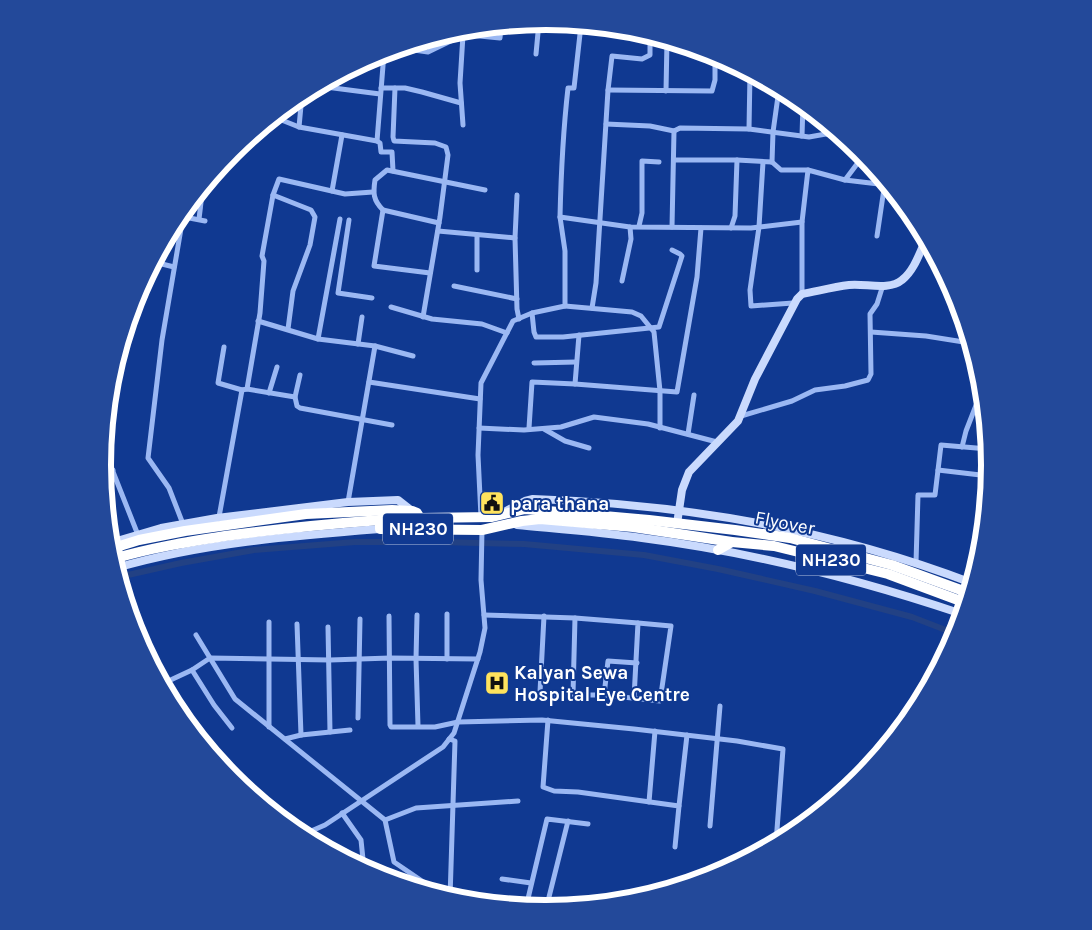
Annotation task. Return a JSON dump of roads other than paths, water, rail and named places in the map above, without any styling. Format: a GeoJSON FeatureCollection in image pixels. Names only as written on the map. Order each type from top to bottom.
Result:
{"type":"FeatureCollection","features":[{"type":"Feature","properties":{"kind":"highway","name":"NH230"},"geometry":{"type":"LineString","coordinates":[[118,546],[185,531],[306,514],[392,510],[416,514],[481,518],[525,509],[677,524]]}},
{"type":"Feature","properties":{"kind":"highway"},"geometry":{"type":"LineString","coordinates":[[380,524],[416,514]]}},
{"type":"Feature","properties":{"kind":"highway","name":"NH230"},"geometry":{"type":"LineString","coordinates":[[121,557],[180,543],[291,527],[380,524],[482,530],[540,519],[633,527],[732,542]]}},
{"type":"Feature","properties":{"kind":"highway","name":"Flyover"},"geometry":{"type":"LineString","coordinates":[[677,524],[790,538],[892,565],[962,591]]}},
{"type":"Feature","properties":{"kind":"highway"},"geometry":{"type":"LineString","coordinates":[[633,527],[643,538]]}},
{"type":"Feature","properties":{"kind":"highway"},"geometry":{"type":"LineString","coordinates":[[718,550],[732,542]]}},
{"type":"Feature","properties":{"kind":"highway","name":"Flyover"},"geometry":{"type":"LineString","coordinates":[[732,542],[774,546],[888,574],[960,600]]}},
{"type":"Feature","properties":{"kind":"street"},"geometry":{"type":"LineString","coordinates":[[536,54],[538,30]]}},
{"type":"Feature","properties":{"kind":"street"},"geometry":{"type":"LineString","coordinates":[[565,306],[564,251],[560,217],[561,156],[568,88],[574,88],[580,32]]}},
{"type":"Feature","properties":{"kind":"street"},"geometry":{"type":"LineString","coordinates":[[476,36],[500,38],[500,33]]}},
{"type":"Feature","properties":{"kind":"street"},"geometry":{"type":"LineString","coordinates":[[463,125],[460,83],[466,37]]}},
{"type":"Feature","properties":{"kind":"street"},"geometry":{"type":"LineString","coordinates":[[419,49],[428,52],[457,39]]}},
{"type":"Feature","properties":{"kind":"street"},"geometry":{"type":"LineString","coordinates":[[592,308],[612,56],[642,59],[650,55],[650,43]]}},
{"type":"Feature","properties":{"kind":"street"},"geometry":{"type":"LineString","coordinates":[[666,91],[667,47]]}},
{"type":"Feature","properties":{"kind":"street"},"geometry":{"type":"LineString","coordinates":[[376,141],[383,62]]}},
{"type":"Feature","properties":{"kind":"street"},"geometry":{"type":"LineString","coordinates":[[608,90],[712,91],[715,80],[715,64]]}},
{"type":"Feature","properties":{"kind":"street"},"geometry":{"type":"LineString","coordinates":[[749,129],[750,81]]}},
{"type":"Feature","properties":{"kind":"street"},"geometry":{"type":"LineString","coordinates":[[330,87],[380,91],[395,88],[422,92],[461,104]]}},
{"type":"Feature","properties":{"kind":"street"},"geometry":{"type":"LineString","coordinates":[[395,88],[392,137],[394,141],[435,143],[446,147],[448,155],[438,231],[423,316]]}},
{"type":"Feature","properties":{"kind":"street"},"geometry":{"type":"LineString","coordinates":[[772,162],[773,132],[778,97]]}},
{"type":"Feature","properties":{"kind":"street"},"geometry":{"type":"LineString","coordinates":[[299,127],[301,105]]}},
{"type":"Feature","properties":{"kind":"street"},"geometry":{"type":"LineString","coordinates":[[802,113],[802,136]]}},
{"type":"Feature","properties":{"kind":"street"},"geometry":{"type":"LineString","coordinates":[[281,120],[299,127],[376,141],[380,143],[381,152],[392,152],[393,171]]}},
{"type":"Feature","properties":{"kind":"street"},"geometry":{"type":"LineString","coordinates":[[606,124],[650,126],[674,131],[680,128],[749,129],[802,136],[827,134]]}},
{"type":"Feature","properties":{"kind":"street"},"geometry":{"type":"LineString","coordinates":[[672,227],[674,131]]}},
{"type":"Feature","properties":{"kind":"street"},"geometry":{"type":"LineString","coordinates":[[332,191],[342,136]]}},
{"type":"Feature","properties":{"kind":"street"},"geometry":{"type":"LineString","coordinates":[[674,160],[772,162],[781,170],[808,170],[845,180],[877,183]]}},
{"type":"Feature","properties":{"kind":"street"},"geometry":{"type":"LineString","coordinates":[[731,228],[735,216],[737,160]]}},
{"type":"Feature","properties":{"kind":"street"},"geometry":{"type":"LineString","coordinates":[[639,226],[642,213],[642,161],[658,162]]}},
{"type":"Feature","properties":{"kind":"street"},"geometry":{"type":"LineString","coordinates":[[763,162],[759,227],[750,290],[751,306],[793,303]]}},
{"type":"Feature","properties":{"kind":"street"},"geometry":{"type":"LineString","coordinates":[[845,180],[859,162]]}},
{"type":"Feature","properties":{"kind":"street"},"geometry":{"type":"LineString","coordinates":[[439,223],[383,210],[375,202],[373,192],[375,180],[387,170],[485,190]]}},
{"type":"Feature","properties":{"kind":"street"},"geometry":{"type":"LineString","coordinates":[[802,294],[802,222],[808,170]]}},
{"type":"Feature","properties":{"kind":"street"},"geometry":{"type":"LineString","coordinates":[[219,518],[258,321],[264,261],[262,256],[273,195],[279,179],[345,194],[373,192]]}},
{"type":"Feature","properties":{"kind":"street"},"geometry":{"type":"LineString","coordinates":[[877,236],[885,192]]}},
{"type":"Feature","properties":{"kind":"street"},"geometry":{"type":"LineString","coordinates":[[273,195],[311,210],[315,216],[310,245],[293,291],[288,330]]}},
{"type":"Feature","properties":{"kind":"street"},"geometry":{"type":"LineString","coordinates":[[518,195],[515,238],[519,319]]}},
{"type":"Feature","properties":{"kind":"street"},"geometry":{"type":"LineString","coordinates":[[188,217],[202,220],[203,198]]}},
{"type":"Feature","properties":{"kind":"street"},"geometry":{"type":"LineString","coordinates":[[383,210],[374,266],[430,273]]}},
{"type":"Feature","properties":{"kind":"street"},"geometry":{"type":"LineString","coordinates":[[560,217],[630,227],[731,228],[802,222]]}},
{"type":"Feature","properties":{"kind":"street"},"geometry":{"type":"LineString","coordinates":[[318,339],[340,219]]}},
{"type":"Feature","properties":{"kind":"street"},"geometry":{"type":"LineString","coordinates":[[338,293],[349,220]]}},
{"type":"Feature","properties":{"kind":"street"},"geometry":{"type":"LineString","coordinates":[[622,282],[632,239],[630,227]]}},
{"type":"Feature","properties":{"kind":"street"},"geometry":{"type":"LineString","coordinates":[[529,428],[532,382],[677,392],[697,277],[701,228]]}},
{"type":"Feature","properties":{"kind":"street"},"geometry":{"type":"LineString","coordinates":[[179,231],[162,340],[148,458],[169,488],[183,524]]}},
{"type":"Feature","properties":{"kind":"street"},"geometry":{"type":"LineString","coordinates":[[438,231],[515,238]]}},
{"type":"Feature","properties":{"kind":"street"},"geometry":{"type":"LineString","coordinates":[[477,235],[477,270]]}},
{"type":"Feature","properties":{"kind":"street"},"geometry":{"type":"LineString","coordinates":[[677,524],[682,490],[689,472],[738,421],[755,379],[793,303],[802,294],[850,285],[883,286],[894,284],[902,280],[913,266],[922,247]]}},
{"type":"Feature","properties":{"kind":"street"},"geometry":{"type":"LineString","coordinates":[[532,313],[536,337],[562,337],[658,327],[682,256],[672,250]]}},
{"type":"Feature","properties":{"kind":"street"},"geometry":{"type":"LineString","coordinates":[[161,264],[174,267]]}},
{"type":"Feature","properties":{"kind":"street"},"geometry":{"type":"LineString","coordinates":[[454,286],[517,299]]}},
{"type":"Feature","properties":{"kind":"street"},"geometry":{"type":"LineString","coordinates":[[741,416],[792,401],[815,390],[845,386],[868,380],[871,374],[870,314],[877,304],[883,286]]}},
{"type":"Feature","properties":{"kind":"street"},"geometry":{"type":"LineString","coordinates":[[326,292],[372,298]]}},
{"type":"Feature","properties":{"kind":"street"},"geometry":{"type":"LineString","coordinates":[[481,518],[478,455],[481,383],[512,321],[532,313],[565,306],[632,312],[641,316],[654,332],[660,391],[660,428]]}},
{"type":"Feature","properties":{"kind":"street"},"geometry":{"type":"LineString","coordinates":[[391,307],[423,316],[482,324],[507,333]]}},
{"type":"Feature","properties":{"kind":"street"},"geometry":{"type":"LineString","coordinates":[[358,344],[362,317]]}},
{"type":"Feature","properties":{"kind":"street"},"geometry":{"type":"LineString","coordinates":[[258,321],[318,339],[375,346],[413,356]]}},
{"type":"Feature","properties":{"kind":"street"},"geometry":{"type":"LineString","coordinates":[[871,332],[926,336],[963,342]]}},
{"type":"Feature","properties":{"kind":"street"},"geometry":{"type":"LineString","coordinates":[[574,384],[579,335]]}},
{"type":"Feature","properties":{"kind":"street"},"geometry":{"type":"LineString","coordinates":[[348,502],[375,346]]}},
{"type":"Feature","properties":{"kind":"street"},"geometry":{"type":"LineString","coordinates":[[224,347],[218,383],[295,397]]}},
{"type":"Feature","properties":{"kind":"street"},"geometry":{"type":"LineString","coordinates":[[534,363],[576,362]]}},
{"type":"Feature","properties":{"kind":"street"},"geometry":{"type":"LineString","coordinates":[[269,393],[277,367]]}},
{"type":"Feature","properties":{"kind":"street"},"geometry":{"type":"LineString","coordinates":[[300,375],[295,397],[297,406],[300,408],[392,426]]}},
{"type":"Feature","properties":{"kind":"street"},"geometry":{"type":"LineString","coordinates":[[368,382],[480,399]]}},
{"type":"Feature","properties":{"kind":"street"},"geometry":{"type":"LineString","coordinates":[[688,434],[694,394]]}},
{"type":"Feature","properties":{"kind":"street"},"geometry":{"type":"LineString","coordinates":[[962,447],[976,404]]}},
{"type":"Feature","properties":{"kind":"street"},"geometry":{"type":"LineString","coordinates":[[479,428],[524,430],[529,428],[561,427],[594,417],[648,424],[717,442]]}},
{"type":"Feature","properties":{"kind":"street"},"geometry":{"type":"LineString","coordinates":[[543,428],[565,441],[589,448]]}},
{"type":"Feature","properties":{"kind":"street"},"geometry":{"type":"LineString","coordinates":[[916,563],[918,495],[935,495],[941,445],[980,448]]}},
{"type":"Feature","properties":{"kind":"street"},"geometry":{"type":"LineString","coordinates":[[111,465],[138,535]]}},
{"type":"Feature","properties":{"kind":"street"},"geometry":{"type":"LineString","coordinates":[[938,470],[981,475]]}},
{"type":"Feature","properties":{"kind":"street"},"geometry":{"type":"LineString","coordinates":[[498,516],[533,498],[679,510],[777,526],[849,543],[916,563],[965,581]]}},
{"type":"Feature","properties":{"kind":"street"},"geometry":{"type":"LineString","coordinates":[[118,541],[161,528],[183,524],[348,502],[398,500],[416,514]]}},
{"type":"Feature","properties":{"kind":"street"},"geometry":{"type":"LineString","coordinates":[[123,566],[185,550],[380,524]]}},
{"type":"Feature","properties":{"kind":"street"},"geometry":{"type":"LineString","coordinates":[[508,524],[643,538],[718,550],[851,579],[955,612]]}},
{"type":"Feature","properties":{"kind":"street"},"geometry":{"type":"LineString","coordinates":[[311,831],[342,813],[443,746],[454,733],[478,660],[485,628],[481,580],[482,530]]}},
{"type":"Feature","properties":{"kind":"street"},"geometry":{"type":"LineString","coordinates":[[446,614],[447,659]]}},
{"type":"Feature","properties":{"kind":"street"},"geometry":{"type":"LineString","coordinates":[[417,615],[418,726]]}},
{"type":"Feature","properties":{"kind":"street"},"geometry":{"type":"LineString","coordinates":[[484,615],[544,616],[670,626],[660,701],[604,695],[546,695],[540,692],[544,616]]}},
{"type":"Feature","properties":{"kind":"street"},"geometry":{"type":"LineString","coordinates":[[389,616],[391,727],[435,727],[458,722],[548,720],[655,731],[783,749],[777,834]]}},
{"type":"Feature","properties":{"kind":"street"},"geometry":{"type":"LineString","coordinates":[[572,694],[575,618]]}},
{"type":"Feature","properties":{"kind":"street"},"geometry":{"type":"LineString","coordinates":[[358,718],[360,619]]}},
{"type":"Feature","properties":{"kind":"street"},"geometry":{"type":"LineString","coordinates":[[269,622],[270,727]]}},
{"type":"Feature","properties":{"kind":"street"},"geometry":{"type":"LineString","coordinates":[[634,698],[638,623]]}},
{"type":"Feature","properties":{"kind":"street"},"geometry":{"type":"LineString","coordinates":[[297,624],[301,735]]}},
{"type":"Feature","properties":{"kind":"street"},"geometry":{"type":"LineString","coordinates":[[328,627],[330,732]]}},
{"type":"Feature","properties":{"kind":"street"},"geometry":{"type":"LineString","coordinates":[[196,635],[235,699],[385,820],[394,862],[424,882]]}},
{"type":"Feature","properties":{"kind":"street"},"geometry":{"type":"LineString","coordinates":[[168,681],[192,670],[210,658],[330,660],[416,658],[478,660]]}},
{"type":"Feature","properties":{"kind":"street"},"geometry":{"type":"LineString","coordinates":[[604,695],[608,661],[636,663]]}},
{"type":"Feature","properties":{"kind":"street"},"geometry":{"type":"LineString","coordinates":[[192,670],[214,705],[232,728]]}},
{"type":"Feature","properties":{"kind":"street"},"geometry":{"type":"LineString","coordinates":[[710,826],[720,706]]}},
{"type":"Feature","properties":{"kind":"street"},"geometry":{"type":"LineString","coordinates":[[548,720],[543,784],[546,789],[680,806]]}},
{"type":"Feature","properties":{"kind":"street"},"geometry":{"type":"LineString","coordinates":[[285,739],[301,735],[350,730]]}},
{"type":"Feature","properties":{"kind":"street"},"geometry":{"type":"LineString","coordinates":[[649,802],[655,731]]}},
{"type":"Feature","properties":{"kind":"street"},"geometry":{"type":"LineString","coordinates":[[675,847],[687,735]]}},
{"type":"Feature","properties":{"kind":"street"},"geometry":{"type":"LineString","coordinates":[[449,739],[454,741],[450,889]]}},
{"type":"Feature","properties":{"kind":"street"},"geometry":{"type":"LineString","coordinates":[[385,820],[416,808],[518,801]]}},
{"type":"Feature","properties":{"kind":"street"},"geometry":{"type":"LineString","coordinates":[[342,813],[361,840],[363,859]]}},
{"type":"Feature","properties":{"kind":"street"},"geometry":{"type":"LineString","coordinates":[[528,899],[547,819],[588,824]]}},
{"type":"Feature","properties":{"kind":"street"},"geometry":{"type":"LineString","coordinates":[[548,900],[568,821]]}},
{"type":"Feature","properties":{"kind":"street"},"geometry":{"type":"LineString","coordinates":[[502,879],[531,883]]}},
{"type":"Feature","properties":{"kind":"waterway"},"geometry":{"type":"LineString","coordinates":[[125,576],[254,550],[355,542],[524,544],[644,555],[718,569],[815,591],[912,617],[948,631]]}},
{"type":"Feature","properties":{"kind":"place","name":"para thana"},"geometry":{"type":"Point","coordinates":[492,503]}},
{"type":"Feature","properties":{"kind":"place","name":"Kalyan Sewa Hospital Eye Centre"},"geometry":{"type":"Point","coordinates":[497,683]}}]}
